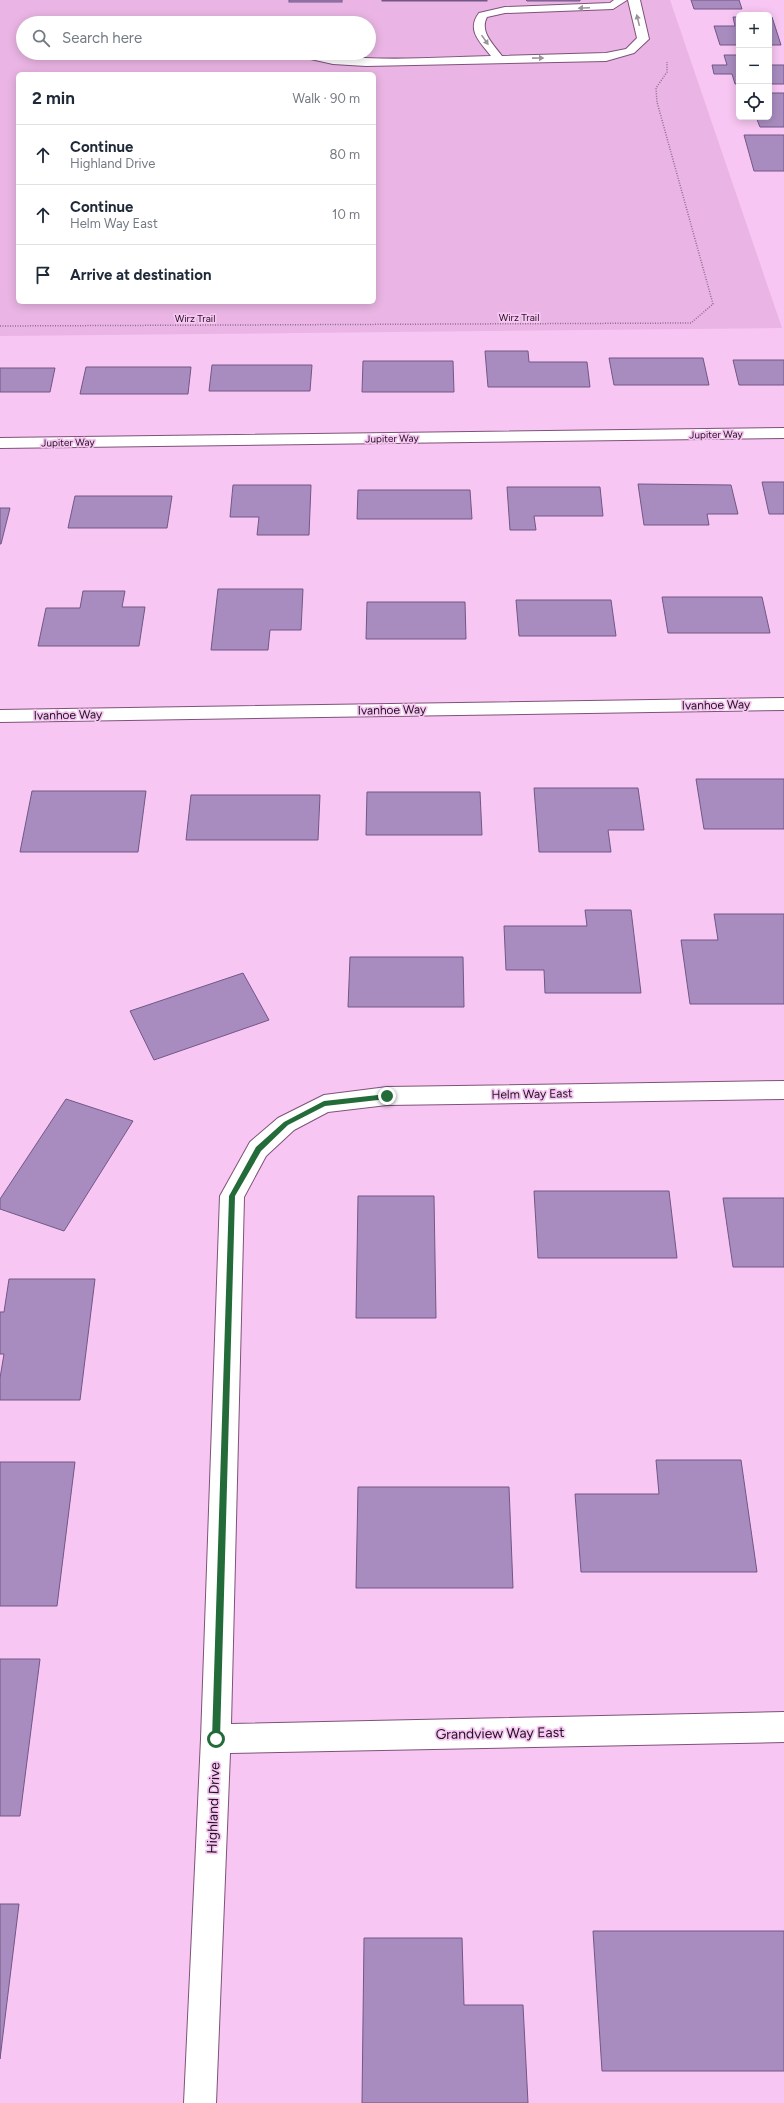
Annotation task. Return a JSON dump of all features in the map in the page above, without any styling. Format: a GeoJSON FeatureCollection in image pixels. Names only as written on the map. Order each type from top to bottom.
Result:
{"type":"FeatureCollection","features":[{"type":"Feature","properties":{"kind":"street"},"geometry":{"type":"LineString","coordinates":[[499,59],[481,36],[478,27],[480,19],[483,15],[505,10],[613,6],[621,0]]}},
{"type":"Feature","properties":{"kind":"street"},"geometry":{"type":"LineString","coordinates":[[333,60],[366,62],[606,57],[630,50],[643,39],[634,0]]}},
{"type":"Feature","properties":{"kind":"street","name":"Jupiter Way"},"geometry":{"type":"LineString","coordinates":[[0,443],[784,434]]}},
{"type":"Feature","properties":{"kind":"street","name":"Ivanhoe Way"},"geometry":{"type":"LineString","coordinates":[[0,716],[784,704]]}},
{"type":"Feature","properties":{"kind":"street","name":"Helm Way East"},"geometry":{"type":"LineString","coordinates":[[286,1124],[324,1104],[387,1096],[784,1090]]}},
{"type":"Feature","properties":{"kind":"street","name":"Highland Drive"},"geometry":{"type":"LineString","coordinates":[[200,2103],[216,1739],[232,1196],[258,1149],[286,1124]]}},
{"type":"Feature","properties":{"kind":"street","name":"Grandview Way East"},"geometry":{"type":"LineString","coordinates":[[216,1739],[784,1728]]}},
{"type":"Feature","properties":{"kind":"path","name":"Wirz Trail"},"geometry":{"type":"LineString","coordinates":[[0,326],[691,323],[713,304],[657,102],[656,88],[666,72],[667,58]]}},
{"type":"Feature","properties":{"kind":"shaded area"},"geometry":{"type":"Polygon","coordinates":[[[0,0],[670,0],[782,328],[0,336],[0,0]]]}},
{"type":"Feature","properties":{"kind":"building"},"geometry":{"type":"Polygon","coordinates":[[[289,0],[342,0],[342,2],[289,2],[289,0]]]}},
{"type":"Feature","properties":{"kind":"building"},"geometry":{"type":"Polygon","coordinates":[[[487,0],[487,1],[382,1],[487,0]]]}},
{"type":"Feature","properties":{"kind":"building"},"geometry":{"type":"Polygon","coordinates":[[[526,0],[580,0],[580,1],[527,1],[526,0]]]}},
{"type":"Feature","properties":{"kind":"building"},"geometry":{"type":"Polygon","coordinates":[[[691,0],[739,0],[742,9],[694,9],[691,0]]]}},
{"type":"Feature","properties":{"kind":"building"},"geometry":{"type":"Polygon","coordinates":[[[733,17],[736,17],[736,45],[720,45],[714,26],[735,26],[733,17]]]}},
{"type":"Feature","properties":{"kind":"building"},"geometry":{"type":"Polygon","coordinates":[[[772,17],[781,45],[772,45],[772,17]]]}},
{"type":"Feature","properties":{"kind":"building"},"geometry":{"type":"Polygon","coordinates":[[[724,55],[736,55],[736,84],[732,74],[714,74],[712,65],[727,65],[724,55]]]}},
{"type":"Feature","properties":{"kind":"building"},"geometry":{"type":"Polygon","coordinates":[[[772,65],[784,65],[784,84],[772,84],[772,65]]]}},
{"type":"Feature","properties":{"kind":"building"},"geometry":{"type":"Polygon","coordinates":[[[772,93],[784,93],[784,127],[760,127],[757,120],[772,120],[772,93]]]}},
{"type":"Feature","properties":{"kind":"building"},"geometry":{"type":"Polygon","coordinates":[[[744,135],[784,135],[784,171],[754,171],[744,135]]]}},
{"type":"Feature","properties":{"kind":"building"},"geometry":{"type":"Polygon","coordinates":[[[485,351],[528,351],[529,362],[587,362],[590,387],[488,387],[485,351]]]}},
{"type":"Feature","properties":{"kind":"building"},"geometry":{"type":"Polygon","coordinates":[[[609,358],[703,358],[709,385],[614,385],[609,358]]]}},
{"type":"Feature","properties":{"kind":"building"},"geometry":{"type":"Polygon","coordinates":[[[733,360],[784,360],[784,385],[739,385],[733,360]]]}},
{"type":"Feature","properties":{"kind":"building"},"geometry":{"type":"Polygon","coordinates":[[[363,361],[453,361],[454,392],[362,392],[363,361]]]}},
{"type":"Feature","properties":{"kind":"building"},"geometry":{"type":"Polygon","coordinates":[[[212,365],[312,365],[310,391],[209,391],[212,365]]]}},
{"type":"Feature","properties":{"kind":"building"},"geometry":{"type":"Polygon","coordinates":[[[86,367],[191,367],[188,394],[80,394],[86,367]]]}},
{"type":"Feature","properties":{"kind":"building"},"geometry":{"type":"Polygon","coordinates":[[[0,368],[55,368],[50,392],[0,392],[0,368]]]}},
{"type":"Feature","properties":{"kind":"building"},"geometry":{"type":"Polygon","coordinates":[[[762,482],[784,482],[784,514],[769,514],[762,482]]]}},
{"type":"Feature","properties":{"kind":"building"},"geometry":{"type":"Polygon","coordinates":[[[638,484],[731,485],[738,514],[707,514],[709,525],[644,525],[638,484]]]}},
{"type":"Feature","properties":{"kind":"building"},"geometry":{"type":"Polygon","coordinates":[[[233,485],[311,485],[309,535],[257,535],[259,517],[230,517],[233,485]]]}},
{"type":"Feature","properties":{"kind":"building"},"geometry":{"type":"Polygon","coordinates":[[[507,487],[600,487],[603,516],[534,516],[536,530],[510,530],[507,487]]]}},
{"type":"Feature","properties":{"kind":"building"},"geometry":{"type":"Polygon","coordinates":[[[358,490],[470,490],[472,519],[357,519],[358,490]]]}},
{"type":"Feature","properties":{"kind":"building"},"geometry":{"type":"Polygon","coordinates":[[[75,496],[172,496],[167,528],[68,528],[75,496]]]}},
{"type":"Feature","properties":{"kind":"building"},"geometry":{"type":"Polygon","coordinates":[[[0,508],[10,508],[1,544],[0,544],[0,508]]]}},
{"type":"Feature","properties":{"kind":"building"},"geometry":{"type":"Polygon","coordinates":[[[218,589],[303,589],[301,630],[270,630],[268,650],[211,650],[218,589]]]}},
{"type":"Feature","properties":{"kind":"building"},"geometry":{"type":"Polygon","coordinates":[[[83,591],[125,591],[122,607],[145,607],[139,646],[38,646],[46,608],[80,608],[83,591]]]}},
{"type":"Feature","properties":{"kind":"building"},"geometry":{"type":"Polygon","coordinates":[[[662,597],[762,597],[770,633],[668,633],[662,597]]]}},
{"type":"Feature","properties":{"kind":"building"},"geometry":{"type":"Polygon","coordinates":[[[516,600],[611,600],[616,636],[519,636],[516,600]]]}},
{"type":"Feature","properties":{"kind":"building"},"geometry":{"type":"Polygon","coordinates":[[[367,602],[465,602],[466,639],[366,639],[367,602]]]}},
{"type":"Feature","properties":{"kind":"building"},"geometry":{"type":"Polygon","coordinates":[[[696,779],[784,779],[784,829],[704,829],[696,779]]]}},
{"type":"Feature","properties":{"kind":"building"},"geometry":{"type":"Polygon","coordinates":[[[534,788],[638,788],[644,830],[608,830],[611,852],[539,852],[534,788]]]}},
{"type":"Feature","properties":{"kind":"building"},"geometry":{"type":"Polygon","coordinates":[[[32,791],[146,791],[138,852],[20,852],[32,791]]]}},
{"type":"Feature","properties":{"kind":"building"},"geometry":{"type":"Polygon","coordinates":[[[367,792],[480,792],[482,835],[366,835],[367,792]]]}},
{"type":"Feature","properties":{"kind":"building"},"geometry":{"type":"Polygon","coordinates":[[[191,795],[320,795],[318,840],[186,840],[191,795]]]}},
{"type":"Feature","properties":{"kind":"building"},"geometry":{"type":"Polygon","coordinates":[[[585,910],[631,910],[641,993],[545,993],[544,970],[506,970],[504,926],[587,926],[585,910]]]}},
{"type":"Feature","properties":{"kind":"building"},"geometry":{"type":"Polygon","coordinates":[[[714,914],[784,914],[784,1004],[690,1004],[681,940],[718,940],[714,914]]]}},
{"type":"Feature","properties":{"kind":"building"},"geometry":{"type":"Polygon","coordinates":[[[350,957],[463,957],[464,1007],[348,1007],[350,957]]]}},
{"type":"Feature","properties":{"kind":"building"},"geometry":{"type":"Polygon","coordinates":[[[243,973],[269,1020],[154,1060],[130,1011],[243,973]]]}},
{"type":"Feature","properties":{"kind":"building"},"geometry":{"type":"Polygon","coordinates":[[[66,1099],[133,1121],[64,1231],[0,1209],[0,1199],[66,1099]]]}},
{"type":"Feature","properties":{"kind":"building"},"geometry":{"type":"Polygon","coordinates":[[[534,1191],[669,1191],[677,1258],[538,1258],[534,1191]]]}},
{"type":"Feature","properties":{"kind":"building"},"geometry":{"type":"Polygon","coordinates":[[[358,1196],[434,1196],[436,1318],[356,1318],[358,1196]]]}},
{"type":"Feature","properties":{"kind":"building"},"geometry":{"type":"Polygon","coordinates":[[[723,1198],[784,1198],[784,1267],[733,1267],[723,1198]]]}},
{"type":"Feature","properties":{"kind":"building"},"geometry":{"type":"Polygon","coordinates":[[[9,1279],[95,1279],[80,1400],[0,1400],[0,1378],[4,1354],[0,1354],[0,1312],[4,1312],[9,1279]]]}},
{"type":"Feature","properties":{"kind":"building"},"geometry":{"type":"Polygon","coordinates":[[[656,1460],[741,1460],[757,1572],[581,1572],[575,1494],[659,1494],[656,1460]]]}},
{"type":"Feature","properties":{"kind":"building"},"geometry":{"type":"Polygon","coordinates":[[[0,1462],[75,1462],[57,1606],[0,1606],[0,1462]]]}},
{"type":"Feature","properties":{"kind":"building"},"geometry":{"type":"Polygon","coordinates":[[[358,1487],[509,1487],[513,1588],[356,1588],[358,1487]]]}},
{"type":"Feature","properties":{"kind":"building"},"geometry":{"type":"Polygon","coordinates":[[[0,1659],[40,1659],[20,1816],[0,1816],[0,1659]]]}},
{"type":"Feature","properties":{"kind":"building"},"geometry":{"type":"Polygon","coordinates":[[[0,1904],[19,1904],[0,2059],[0,1904]]]}},
{"type":"Feature","properties":{"kind":"building"},"geometry":{"type":"Polygon","coordinates":[[[593,1931],[784,1931],[784,2071],[602,2071],[593,1931]]]}},
{"type":"Feature","properties":{"kind":"building"},"geometry":{"type":"Polygon","coordinates":[[[364,1938],[462,1938],[464,2005],[523,2005],[528,2103],[362,2103],[364,1938]]]}},
{"type":"Feature","properties":{"kind":"route"},"geometry":{"type":"LineString","coordinates":[[216,1739],[232,1196],[258,1149],[286,1124],[324,1104],[387,1096]]}}]}
